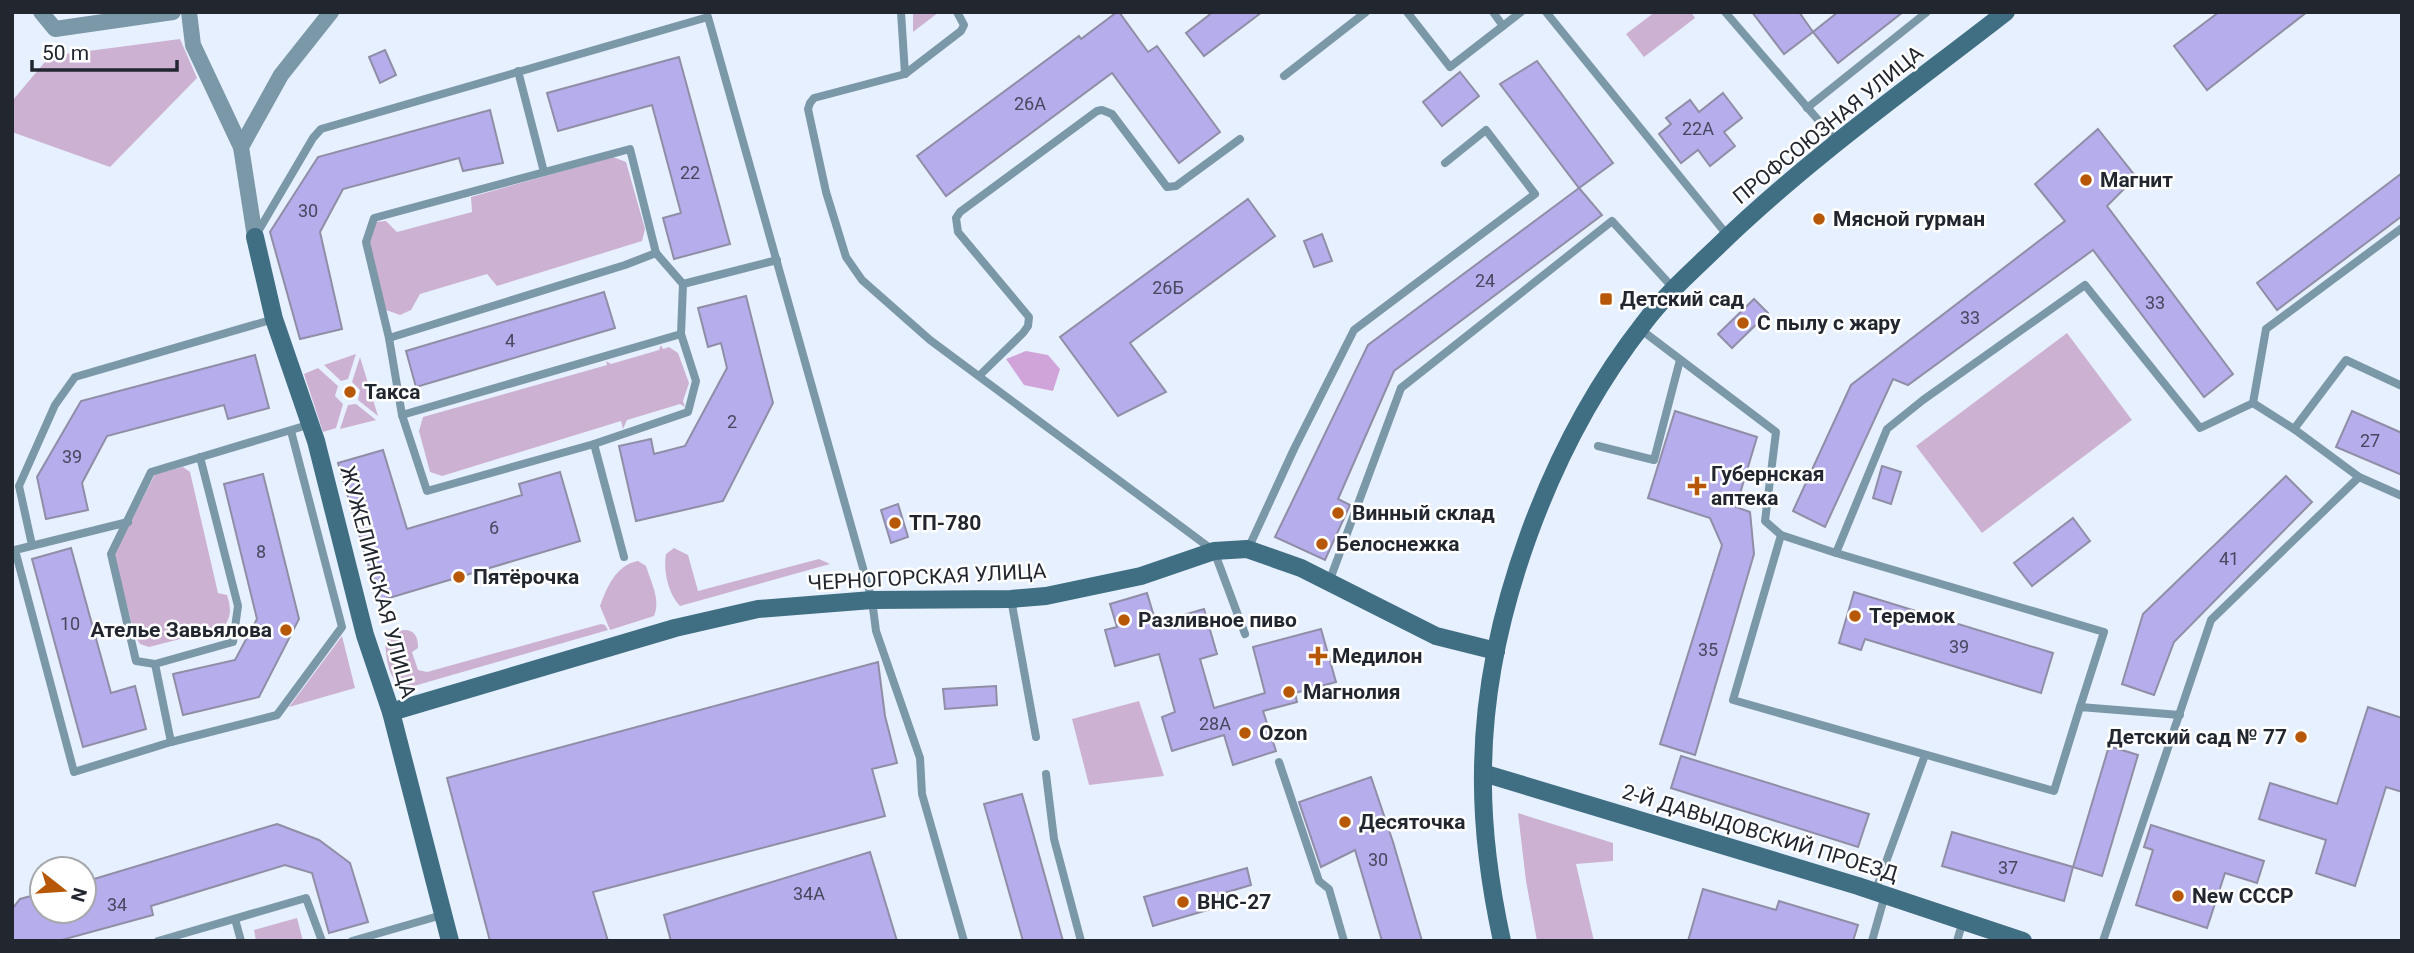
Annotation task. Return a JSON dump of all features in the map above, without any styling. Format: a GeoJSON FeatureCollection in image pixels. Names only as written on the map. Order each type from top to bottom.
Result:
{"type":"FeatureCollection","features":[{"type":"Feature","properties":{"kind":"street"},"geometry":{"type":"LineString","coordinates":[[41,12],[55,29],[173,12]]}},
{"type":"Feature","properties":{"kind":"street"},"geometry":{"type":"LineString","coordinates":[[189,12],[193,45],[241,147],[255,237]]}},
{"type":"Feature","properties":{"kind":"street"},"geometry":{"type":"LineString","coordinates":[[241,147],[281,75],[331,12]]}},
{"type":"Feature","properties":{"kind":"street","name":"ПРОФСОЮЗНАЯ УЛИЦА"},"geometry":{"type":"LineString","coordinates":[[1502,941],[1485,825],[1483,773],[1488,699],[1504,615],[1538,512],[1566,447],[1602,384],[1640,329],[1728,236],[1777,190],[2006,12]]}},
{"type":"Feature","properties":{"kind":"street","name":"ЖУЖЕЛИНСКАЯ УЛИЦА"},"geometry":{"type":"LineString","coordinates":[[255,237],[274,319],[311,424],[365,635],[390,712],[450,941]]}},
{"type":"Feature","properties":{"kind":"street","name":"ЧЕРНОГОРСКАЯ УЛИЦА"},"geometry":{"type":"LineString","coordinates":[[390,712],[675,628],[758,609],[872,600],[1011,599],[1046,596],[1141,576],[1214,551],[1247,549],[1301,568],[1436,636],[1496,651]]}},
{"type":"Feature","properties":{"kind":"street","name":"2-Й ДАВЫДОВСКИЙ ПРОЕЗД"},"geometry":{"type":"LineString","coordinates":[[1483,773],[1880,894],[2023,941]]}},
{"type":"Feature","properties":{"kind":"lane"},"geometry":{"type":"LineString","coordinates":[[901,12],[905,74]]}},
{"type":"Feature","properties":{"kind":"lane"},"geometry":{"type":"LineString","coordinates":[[957,12],[964,25],[961,31],[905,74],[814,98],[810,103],[808,109],[826,192],[846,257],[862,280],[930,340],[1214,551],[1245,634]]}},
{"type":"Feature","properties":{"kind":"lane"},"geometry":{"type":"LineString","coordinates":[[1284,76],[1366,12]]}},
{"type":"Feature","properties":{"kind":"lane"},"geometry":{"type":"LineString","coordinates":[[1407,12],[1450,67],[1521,12]]}},
{"type":"Feature","properties":{"kind":"lane"},"geometry":{"type":"LineString","coordinates":[[1493,12],[1503,26]]}},
{"type":"Feature","properties":{"kind":"lane"},"geometry":{"type":"LineString","coordinates":[[1546,12],[1728,236]]}},
{"type":"Feature","properties":{"kind":"lane"},"geometry":{"type":"LineString","coordinates":[[1725,12],[1838,143]]}},
{"type":"Feature","properties":{"kind":"lane"},"geometry":{"type":"LineString","coordinates":[[1807,108],[1927,12]]}},
{"type":"Feature","properties":{"kind":"lane"},"geometry":{"type":"LineString","coordinates":[[255,237],[313,138],[321,129],[707,15],[872,600],[876,631],[920,758],[922,794],[964,941]]}},
{"type":"Feature","properties":{"kind":"lane"},"geometry":{"type":"LineString","coordinates":[[518,71],[544,172]]}},
{"type":"Feature","properties":{"kind":"lane"},"geometry":{"type":"LineString","coordinates":[[979,376],[1023,333],[1028,326],[1029,317],[958,232],[956,218],[960,212],[1097,111],[1112,114],[1167,187],[1176,186],[1240,139]]}},
{"type":"Feature","properties":{"kind":"lane"},"geometry":{"type":"LineString","coordinates":[[1247,549],[1354,330],[1535,194],[1486,130],[1445,163]]}},
{"type":"Feature","properties":{"kind":"lane"},"geometry":{"type":"LineString","coordinates":[[630,149],[656,253],[683,284],[681,334],[696,381],[688,412],[594,444],[427,491],[402,415],[389,338],[366,242],[374,218],[544,172],[630,149]]}},
{"type":"Feature","properties":{"kind":"lane"},"geometry":{"type":"LineString","coordinates":[[1329,582],[1401,388],[1612,222],[1675,290]]}},
{"type":"Feature","properties":{"kind":"lane"},"geometry":{"type":"LineString","coordinates":[[2253,403],[2266,329],[2402,228]]}},
{"type":"Feature","properties":{"kind":"lane"},"geometry":{"type":"LineString","coordinates":[[389,338],[656,253]]}},
{"type":"Feature","properties":{"kind":"lane"},"geometry":{"type":"LineString","coordinates":[[683,284],[777,260]]}},
{"type":"Feature","properties":{"kind":"lane"},"geometry":{"type":"LineString","coordinates":[[1836,553],[1887,429],[1923,400],[2085,285],[2200,428],[2253,403]]}},
{"type":"Feature","properties":{"kind":"lane"},"geometry":{"type":"LineString","coordinates":[[32,545],[19,486],[55,404],[75,377],[274,319]]}},
{"type":"Feature","properties":{"kind":"lane"},"geometry":{"type":"LineString","coordinates":[[1640,329],[1776,432],[1765,521],[1781,535],[2104,632],[2054,791],[1733,700],[1781,535]]}},
{"type":"Feature","properties":{"kind":"lane"},"geometry":{"type":"LineString","coordinates":[[402,415],[681,334]]}},
{"type":"Feature","properties":{"kind":"lane"},"geometry":{"type":"LineString","coordinates":[[1598,446],[1654,460],[1680,360]]}},
{"type":"Feature","properties":{"kind":"lane"},"geometry":{"type":"LineString","coordinates":[[2294,429],[2346,360],[2402,386]]}},
{"type":"Feature","properties":{"kind":"lane"},"geometry":{"type":"LineString","coordinates":[[2253,403],[2294,429],[2359,477],[2402,496]]}},
{"type":"Feature","properties":{"kind":"lane"},"geometry":{"type":"LineString","coordinates":[[200,457],[238,606],[233,642],[155,664],[136,661],[111,554],[151,472],[200,457],[291,431],[311,424]]}},
{"type":"Feature","properties":{"kind":"lane"},"geometry":{"type":"LineString","coordinates":[[128,522],[15,550],[74,772],[171,742],[277,715],[342,626],[291,431]]}},
{"type":"Feature","properties":{"kind":"lane"},"geometry":{"type":"LineString","coordinates":[[594,444],[624,557]]}},
{"type":"Feature","properties":{"kind":"lane"},"geometry":{"type":"LineString","coordinates":[[2104,941],[2211,620],[2359,477]]}},
{"type":"Feature","properties":{"kind":"lane"},"geometry":{"type":"LineString","coordinates":[[1011,599],[1036,737]]}},
{"type":"Feature","properties":{"kind":"lane"},"geometry":{"type":"LineString","coordinates":[[155,664],[171,742]]}},
{"type":"Feature","properties":{"kind":"lane"},"geometry":{"type":"LineString","coordinates":[[2080,707],[2180,715]]}},
{"type":"Feature","properties":{"kind":"lane"},"geometry":{"type":"LineString","coordinates":[[1872,941],[1880,894],[1925,755]]}},
{"type":"Feature","properties":{"kind":"lane"},"geometry":{"type":"LineString","coordinates":[[1279,762],[1319,881],[1329,889],[1344,941]]}},
{"type":"Feature","properties":{"kind":"lane"},"geometry":{"type":"LineString","coordinates":[[1046,774],[1054,839],[1081,941]]}},
{"type":"Feature","properties":{"kind":"lane"},"geometry":{"type":"LineString","coordinates":[[158,941],[306,898],[322,941]]}},
{"type":"Feature","properties":{"kind":"lane"},"geometry":{"type":"LineString","coordinates":[[352,941],[442,915]]}},
{"type":"Feature","properties":{"kind":"lane"},"geometry":{"type":"LineString","coordinates":[[235,919],[241,941]]}},
{"type":"Feature","properties":{"kind":"lane"},"geometry":{"type":"LineString","coordinates":[[1957,941],[1963,921]]}},
{"type":"Feature","properties":{"kind":"shaded area"},"geometry":{"type":"Polygon","coordinates":[[[913,12],[939,12],[913,32],[913,12]]]}},
{"type":"Feature","properties":{"kind":"shaded area"},"geometry":{"type":"Polygon","coordinates":[[[1655,12],[1691,12],[1695,18],[1644,57],[1626,34],[1655,12]]]}},
{"type":"Feature","properties":{"kind":"shaded area"},"geometry":{"type":"Polygon","coordinates":[[[180,39],[197,78],[110,167],[12,132],[12,101],[50,56],[180,39]]]}},
{"type":"Feature","properties":{"kind":"shaded area"},"geometry":{"type":"Polygon","coordinates":[[[613,157],[626,162],[645,229],[642,241],[497,286],[487,274],[420,294],[411,310],[400,315],[386,310],[368,239],[375,222],[386,221],[397,232],[472,212],[471,197],[613,157]]]}},
{"type":"Feature","properties":{"kind":"shaded area"},"geometry":{"type":"Polygon","coordinates":[[[2067,333],[2132,420],[1982,533],[1916,446],[2067,333]]]}},
{"type":"Feature","properties":{"kind":"shaded area"},"geometry":{"type":"Polygon","coordinates":[[[661,345],[663,349],[669,347],[678,353],[689,383],[683,401],[685,407],[680,404],[627,420],[623,429],[621,421],[442,476],[430,472],[419,431],[423,417],[607,365],[606,361],[611,364],[659,350],[661,345]]]}},
{"type":"Feature","properties":{"kind":"shaded area"},"geometry":{"type":"Polygon","coordinates":[[[1026,351],[1048,355],[1060,369],[1053,391],[1024,385],[1006,359],[1026,351]]]}},
{"type":"Feature","properties":{"kind":"shaded area"},"geometry":{"type":"Polygon","coordinates":[[[356,354],[348,379],[341,381],[324,365],[356,354]]]}},
{"type":"Feature","properties":{"kind":"shaded area"},"geometry":{"type":"Polygon","coordinates":[[[360,357],[378,416],[358,400],[360,390],[352,382],[360,357]]]}},
{"type":"Feature","properties":{"kind":"shaded area"},"geometry":{"type":"Polygon","coordinates":[[[318,368],[338,386],[335,396],[343,404],[336,428],[323,432],[304,374],[318,368]]]}},
{"type":"Feature","properties":{"kind":"shaded area"},"geometry":{"type":"Polygon","coordinates":[[[356,404],[376,420],[340,429],[348,405],[356,404]]]}},
{"type":"Feature","properties":{"kind":"shaded area"},"geometry":{"type":"Polygon","coordinates":[[[183,467],[190,472],[218,593],[227,595],[229,616],[223,628],[149,647],[140,644],[135,636],[114,555],[155,474],[183,467]]]}},
{"type":"Feature","properties":{"kind":"shaded area"},"geometry":{"type":"Polygon","coordinates":[[[674,548],[688,555],[698,591],[819,559],[830,564],[680,606],[672,595],[666,574],[666,554],[674,548]]]}},
{"type":"Feature","properties":{"kind":"shaded area"},"geometry":{"type":"Polygon","coordinates":[[[638,561],[646,566],[654,591],[654,616],[610,630],[600,606],[609,584],[618,572],[630,563],[638,561]]]}},
{"type":"Feature","properties":{"kind":"shaded area"},"geometry":{"type":"Polygon","coordinates":[[[601,624],[608,630],[407,688],[392,676],[385,643],[400,631],[411,631],[417,640],[418,648],[412,652],[418,670],[427,672],[601,624]]]}},
{"type":"Feature","properties":{"kind":"shaded area"},"geometry":{"type":"Polygon","coordinates":[[[342,636],[355,688],[289,707],[342,636]]]}},
{"type":"Feature","properties":{"kind":"shaded area"},"geometry":{"type":"Polygon","coordinates":[[[1139,701],[1164,776],[1089,785],[1072,719],[1139,701]]]}},
{"type":"Feature","properties":{"kind":"shaded area"},"geometry":{"type":"Polygon","coordinates":[[[1518,813],[1613,843],[1613,861],[1576,864],[1594,941],[1537,941],[1518,813]]]}},
{"type":"Feature","properties":{"kind":"shaded area"},"geometry":{"type":"Polygon","coordinates":[[[297,918],[303,941],[256,941],[254,930],[297,918]]]}},
{"type":"Feature","properties":{"kind":"building"},"geometry":{"type":"Polygon","coordinates":[[[1117,12],[1148,52],[1157,46],[1220,132],[1179,163],[1112,73],[946,196],[917,156],[1079,36],[1081,39],[1117,12]]]}},
{"type":"Feature","properties":{"kind":"building"},"geometry":{"type":"Polygon","coordinates":[[[1213,12],[1262,12],[1204,56],[1186,33],[1213,12]]]}},
{"type":"Feature","properties":{"kind":"building"},"geometry":{"type":"Polygon","coordinates":[[[1752,12],[1799,12],[1813,32],[1784,54],[1752,12]]]}},
{"type":"Feature","properties":{"kind":"building"},"geometry":{"type":"Polygon","coordinates":[[[1838,12],[1903,12],[1838,63],[1813,32],[1838,12]]]}},
{"type":"Feature","properties":{"kind":"building"},"geometry":{"type":"Polygon","coordinates":[[[2219,12],[2307,12],[2207,90],[2174,46],[2219,12]]]}},
{"type":"Feature","properties":{"kind":"building"},"geometry":{"type":"Polygon","coordinates":[[[385,50],[396,75],[380,83],[369,57],[385,50]]]}},
{"type":"Feature","properties":{"kind":"building"},"geometry":{"type":"Polygon","coordinates":[[[679,57],[730,244],[674,259],[663,218],[681,213],[652,105],[558,131],[547,93],[679,57]]]}},
{"type":"Feature","properties":{"kind":"building"},"geometry":{"type":"Polygon","coordinates":[[[1537,61],[1613,163],[1579,188],[1500,84],[1537,61]]]}},
{"type":"Feature","properties":{"kind":"building"},"geometry":{"type":"Polygon","coordinates":[[[1460,72],[1479,96],[1442,126],[1423,102],[1460,72]]]}},
{"type":"Feature","properties":{"kind":"building"},"geometry":{"type":"Polygon","coordinates":[[[1723,93],[1742,118],[1724,132],[1735,146],[1710,166],[1698,150],[1681,163],[1659,134],[1671,124],[1666,118],[1690,100],[1699,112],[1723,93]]]}},
{"type":"Feature","properties":{"kind":"building"},"geometry":{"type":"Polygon","coordinates":[[[490,110],[503,163],[463,171],[459,158],[343,189],[320,232],[342,329],[300,339],[270,232],[318,157],[490,110]]]}},
{"type":"Feature","properties":{"kind":"building"},"geometry":{"type":"Polygon","coordinates":[[[2098,129],[2136,177],[2107,206],[2233,374],[2204,397],[2093,250],[1908,385],[1893,379],[1825,527],[1793,511],[1851,385],[2065,221],[2035,184],[2098,129]]]}},
{"type":"Feature","properties":{"kind":"building"},"geometry":{"type":"Polygon","coordinates":[[[2402,173],[2402,216],[2277,310],[2257,283],[2402,173]]]}},
{"type":"Feature","properties":{"kind":"building"},"geometry":{"type":"Polygon","coordinates":[[[1579,188],[1602,215],[1394,371],[1338,499],[1350,505],[1325,560],[1275,537],[1368,345],[1579,188]]]}},
{"type":"Feature","properties":{"kind":"building"},"geometry":{"type":"Polygon","coordinates":[[[1248,199],[1275,236],[1130,343],[1166,392],[1118,416],[1060,337],[1248,199]]]}},
{"type":"Feature","properties":{"kind":"building"},"geometry":{"type":"Polygon","coordinates":[[[1322,234],[1332,261],[1314,267],[1304,241],[1322,234]]]}},
{"type":"Feature","properties":{"kind":"building"},"geometry":{"type":"Polygon","coordinates":[[[604,292],[615,328],[416,387],[406,351],[604,292]]]}},
{"type":"Feature","properties":{"kind":"building"},"geometry":{"type":"Polygon","coordinates":[[[746,296],[773,403],[723,501],[636,521],[619,446],[651,439],[654,454],[685,446],[727,368],[721,343],[708,347],[698,308],[746,296]]]}},
{"type":"Feature","properties":{"kind":"building","name":"С пылу с жару"},"geometry":{"type":"Polygon","coordinates":[[[1754,299],[1768,313],[1732,348],[1718,334],[1754,299]]]}},
{"type":"Feature","properties":{"kind":"building"},"geometry":{"type":"Polygon","coordinates":[[[255,355],[269,408],[228,419],[224,405],[107,436],[82,483],[88,510],[46,519],[37,477],[81,401],[255,355]]]}},
{"type":"Feature","properties":{"kind":"building"},"geometry":{"type":"Polygon","coordinates":[[[1675,411],[1757,437],[1736,507],[1750,512],[1754,554],[1695,755],[1660,744],[1722,545],[1710,518],[1648,498],[1675,411]]]}},
{"type":"Feature","properties":{"kind":"building"},"geometry":{"type":"Polygon","coordinates":[[[2352,411],[2402,433],[2402,475],[2336,447],[2352,411]]]}},
{"type":"Feature","properties":{"kind":"building"},"geometry":{"type":"Polygon","coordinates":[[[383,450],[407,529],[522,495],[519,484],[560,472],[580,541],[379,601],[338,463],[383,450]]]}},
{"type":"Feature","properties":{"kind":"building"},"geometry":{"type":"Polygon","coordinates":[[[1882,466],[1901,472],[1891,504],[1873,498],[1882,466]]]}},
{"type":"Feature","properties":{"kind":"building"},"geometry":{"type":"Polygon","coordinates":[[[263,474],[299,619],[259,697],[183,715],[173,674],[235,660],[257,619],[224,484],[263,474]]]}},
{"type":"Feature","properties":{"kind":"building"},"geometry":{"type":"Polygon","coordinates":[[[2286,476],[2312,502],[2174,642],[2154,695],[2122,684],[2143,614],[2286,476]]]}},
{"type":"Feature","properties":{"kind":"building","name":"ТП-780"},"geometry":{"type":"Polygon","coordinates":[[[898,504],[908,537],[891,543],[881,510],[898,504]]]}},
{"type":"Feature","properties":{"kind":"building"},"geometry":{"type":"Polygon","coordinates":[[[2073,518],[2090,541],[2032,586],[2014,563],[2073,518]]]}},
{"type":"Feature","properties":{"kind":"building"},"geometry":{"type":"Polygon","coordinates":[[[71,548],[111,693],[135,686],[146,729],[83,747],[32,559],[71,548]]]}},
{"type":"Feature","properties":{"kind":"building"},"geometry":{"type":"Polygon","coordinates":[[[1854,592],[2053,653],[2041,693],[1865,639],[1861,650],[1839,643],[1854,592]]]}},
{"type":"Feature","properties":{"kind":"building"},"geometry":{"type":"Polygon","coordinates":[[[1147,593],[1156,623],[1204,609],[1217,654],[1200,659],[1214,708],[1265,693],[1253,647],[1321,629],[1336,682],[1295,693],[1297,702],[1263,711],[1276,751],[1233,765],[1224,735],[1172,751],[1162,717],[1175,712],[1159,654],[1115,666],[1105,630],[1117,627],[1110,604],[1147,593]]]}},
{"type":"Feature","properties":{"kind":"building"},"geometry":{"type":"Polygon","coordinates":[[[878,662],[885,716],[897,763],[872,769],[885,816],[593,892],[608,941],[490,941],[447,778],[878,662]]]}},
{"type":"Feature","properties":{"kind":"building"},"geometry":{"type":"Polygon","coordinates":[[[996,686],[997,705],[945,709],[943,689],[996,686]]]}},
{"type":"Feature","properties":{"kind":"building"},"geometry":{"type":"Polygon","coordinates":[[[2368,707],[2402,718],[2402,792],[2386,787],[2355,886],[2316,873],[2326,840],[2259,819],[2270,783],[2337,804],[2368,707]]]}},
{"type":"Feature","properties":{"kind":"building"},"geometry":{"type":"Polygon","coordinates":[[[2109,746],[2138,755],[2102,876],[2073,867],[2109,746]]]}},
{"type":"Feature","properties":{"kind":"building"},"geometry":{"type":"Polygon","coordinates":[[[1681,756],[1869,814],[1858,847],[1671,788],[1681,756]]]}},
{"type":"Feature","properties":{"kind":"building"},"geometry":{"type":"Polygon","coordinates":[[[1371,777],[1422,941],[1382,941],[1355,850],[1321,867],[1299,802],[1371,777]]]}},
{"type":"Feature","properties":{"kind":"building"},"geometry":{"type":"Polygon","coordinates":[[[1022,794],[1063,941],[1023,941],[984,804],[1022,794]]]}},
{"type":"Feature","properties":{"kind":"building"},"geometry":{"type":"Polygon","coordinates":[[[277,824],[319,840],[350,863],[368,922],[329,933],[312,873],[285,865],[151,906],[153,915],[58,941],[12,941],[12,909],[20,899],[28,897],[28,925],[98,925],[98,878],[277,824]]]}},
{"type":"Feature","properties":{"kind":"building"},"geometry":{"type":"Polygon","coordinates":[[[2151,825],[2264,861],[2257,883],[2225,873],[2207,928],[2136,905],[2153,850],[2144,847],[2151,825]]]}},
{"type":"Feature","properties":{"kind":"building"},"geometry":{"type":"Polygon","coordinates":[[[1952,832],[2073,867],[2064,901],[1942,866],[1952,832]]]}},
{"type":"Feature","properties":{"kind":"building"},"geometry":{"type":"Polygon","coordinates":[[[870,852],[897,941],[671,941],[664,915],[870,852]]]}},
{"type":"Feature","properties":{"kind":"building","name":"ВНС-27"},"geometry":{"type":"Polygon","coordinates":[[[1247,868],[1251,885],[1217,895],[1221,906],[1153,926],[1144,897],[1247,868]]]}},
{"type":"Feature","properties":{"kind":"building"},"geometry":{"type":"Polygon","coordinates":[[[1703,889],[1776,910],[1779,901],[1858,925],[1853,941],[1688,941],[1703,889]]]}},
{"type":"Feature","properties":{"kind":"place","name":"Магнит"},"geometry":{"type":"Point","coordinates":[2086,180]}},
{"type":"Feature","properties":{"kind":"place","name":"Мясной гурман"},"geometry":{"type":"Point","coordinates":[1819,219]}},
{"type":"Feature","properties":{"kind":"place","name":"Детский сад"},"geometry":{"type":"Point","coordinates":[1606,299]}},
{"type":"Feature","properties":{"kind":"place","name":"С пылу с жару"},"geometry":{"type":"Point","coordinates":[1743,323]}},
{"type":"Feature","properties":{"kind":"place","name":"Такса"},"geometry":{"type":"Point","coordinates":[350,392]}},
{"type":"Feature","properties":{"kind":"place","name":"Губернская аптека"},"geometry":{"type":"Point","coordinates":[1697,486]}},
{"type":"Feature","properties":{"kind":"place","name":"Винный склад"},"geometry":{"type":"Point","coordinates":[1338,513]}},
{"type":"Feature","properties":{"kind":"place","name":"ТП-780"},"geometry":{"type":"Point","coordinates":[895,523]}},
{"type":"Feature","properties":{"kind":"place","name":"Белоснежка"},"geometry":{"type":"Point","coordinates":[1322,544]}},
{"type":"Feature","properties":{"kind":"place","name":"Пятёрочка"},"geometry":{"type":"Point","coordinates":[459,577]}},
{"type":"Feature","properties":{"kind":"place","name":"Теремок"},"geometry":{"type":"Point","coordinates":[1855,616]}},
{"type":"Feature","properties":{"kind":"place","name":"Разливное пиво"},"geometry":{"type":"Point","coordinates":[1124,620]}},
{"type":"Feature","properties":{"kind":"place","name":"Ателье Завьялова"},"geometry":{"type":"Point","coordinates":[286,630]}},
{"type":"Feature","properties":{"kind":"place","name":"Медилон"},"geometry":{"type":"Point","coordinates":[1318,656]}},
{"type":"Feature","properties":{"kind":"place","name":"Магнолия"},"geometry":{"type":"Point","coordinates":[1289,692]}},
{"type":"Feature","properties":{"kind":"place","name":"Ozon"},"geometry":{"type":"Point","coordinates":[1245,733]}},
{"type":"Feature","properties":{"kind":"place","name":"Детский сад № 77"},"geometry":{"type":"Point","coordinates":[2301,737]}},
{"type":"Feature","properties":{"kind":"place","name":"Десяточка"},"geometry":{"type":"Point","coordinates":[1345,822]}},
{"type":"Feature","properties":{"kind":"place","name":"New СССР"},"geometry":{"type":"Point","coordinates":[2178,896]}},
{"type":"Feature","properties":{"kind":"place","name":"ВНС-27"},"geometry":{"type":"Point","coordinates":[1183,902]}}]}
